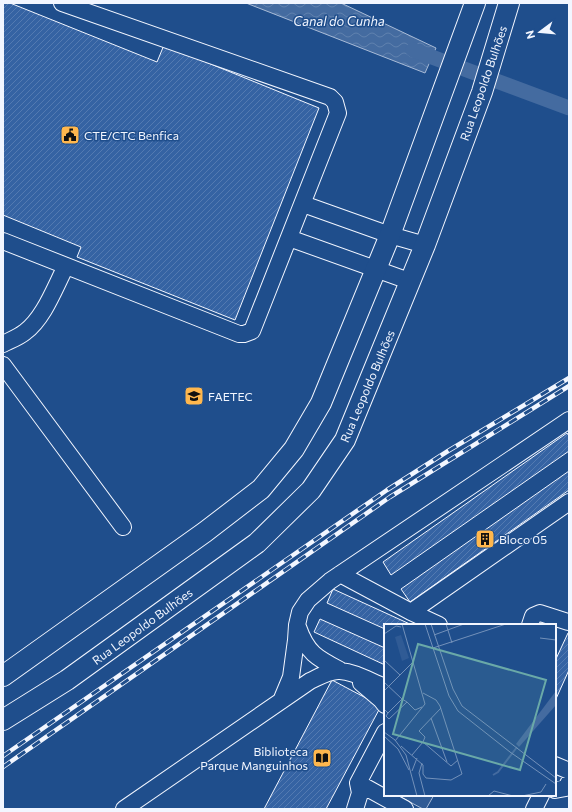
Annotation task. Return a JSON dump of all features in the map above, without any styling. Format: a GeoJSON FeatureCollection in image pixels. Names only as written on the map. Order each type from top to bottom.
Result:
{"type":"FeatureCollection","features":[{"type":"Feature","properties":{"kind":"main road"},"geometry":{"type":"LineString","coordinates":[[3,676],[198,537],[261,489],[294,449],[321,403],[390,235],[447,83],[475,3]]}},
{"type":"Feature","properties":{"kind":"main road","name":"Rua Leopoldo Bulhões"},"geometry":{"type":"LineString","coordinates":[[3,720],[67,680],[257,543],[311,490],[345,440],[367,389],[482,92],[509,3]]}},
{"type":"Feature","properties":{"kind":"street"},"geometry":{"type":"LineString","coordinates":[[3,241],[239,334],[252,331],[338,113],[335,102],[330,97],[62,3]]}},
{"type":"Feature","properties":{"kind":"street"},"geometry":{"type":"LineString","coordinates":[[303,204],[390,235],[424,245]]}},
{"type":"Feature","properties":{"kind":"street"},"geometry":{"type":"LineString","coordinates":[[289,238],[409,282]]}},
{"type":"Feature","properties":{"kind":"street"},"geometry":{"type":"LineString","coordinates":[[3,344],[19,337],[34,325],[66,266]]}},
{"type":"Feature","properties":{"kind":"street"},"geometry":{"type":"LineString","coordinates":[[3,365],[123,527]]}},
{"type":"Feature","properties":{"kind":"street"},"geometry":{"type":"LineString","coordinates":[[281,701],[291,677],[297,624],[300,612],[308,600],[340,574],[569,420]]}},
{"type":"Feature","properties":{"kind":"street"},"geometry":{"type":"LineString","coordinates":[[411,612],[569,502]]}},
{"type":"Feature","properties":{"kind":"street"},"geometry":{"type":"LineString","coordinates":[[340,574],[436,624]]}},
{"type":"Feature","properties":{"kind":"street"},"geometry":{"type":"LineString","coordinates":[[530,624],[533,616],[540,613],[569,621]]}},
{"type":"Feature","properties":{"kind":"street"},"geometry":{"type":"LineString","coordinates":[[297,624],[300,635],[309,650],[318,659],[344,672],[384,704]]}},
{"type":"Feature","properties":{"kind":"street"},"geometry":{"type":"LineString","coordinates":[[124,809],[310,681],[327,673],[344,672],[355,674],[384,688]]}},
{"type":"Feature","properties":{"kind":"street"},"geometry":{"type":"LineString","coordinates":[[355,809],[360,793],[358,783],[384,734]]}},
{"type":"Feature","properties":{"kind":"street"},"geometry":{"type":"LineString","coordinates":[[556,765],[569,771]]}},
{"type":"Feature","properties":{"kind":"street"},"geometry":{"type":"LineString","coordinates":[[556,790],[566,788],[569,782]]}},
{"type":"Feature","properties":{"kind":"street"},"geometry":{"type":"LineString","coordinates":[[358,783],[405,809]]}},
{"type":"Feature","properties":{"kind":"street"},"geometry":{"type":"LineString","coordinates":[[534,809],[540,796]]}},
{"type":"Feature","properties":{"kind":"shaded area"},"geometry":{"type":"Polygon","coordinates":[[[399,796],[433,796],[426,809],[423,809],[399,796]]]}},
{"type":"Feature","properties":{"kind":"water","name":"Canal do Cunha"},"geometry":{"type":"Polygon","coordinates":[[[246,3],[341,3],[436,48],[425,73],[246,3]]]}},
{"type":"Feature","properties":{"kind":"building"},"geometry":{"type":"Polygon","coordinates":[[[3,3],[10,3],[157,62],[164,45],[319,108],[235,320],[77,257],[81,247],[3,215],[3,3]]]}},
{"type":"Feature","properties":{"kind":"building"},"geometry":{"type":"Polygon","coordinates":[[[567,433],[569,436],[569,451],[391,575],[383,562],[567,433]]]}},
{"type":"Feature","properties":{"kind":"building","name":"Bloco 05"},"geometry":{"type":"Polygon","coordinates":[[[569,471],[569,490],[410,602],[401,589],[569,471]]]}},
{"type":"Feature","properties":{"kind":"building"},"geometry":{"type":"Polygon","coordinates":[[[333,589],[410,624],[384,624],[384,629],[327,603],[333,589]]]}},
{"type":"Feature","properties":{"kind":"building"},"geometry":{"type":"Polygon","coordinates":[[[320,619],[384,648],[384,665],[314,632],[320,619]]]}},
{"type":"Feature","properties":{"kind":"building"},"geometry":{"type":"Polygon","coordinates":[[[568,633],[569,670],[556,699],[556,659],[568,633]]]}},
{"type":"Feature","properties":{"kind":"building","name":"Biblioteca Parque Manguinhos"},"geometry":{"type":"Polygon","coordinates":[[[332,680],[381,706],[326,809],[264,809],[332,680]]]}},
{"type":"Feature","properties":{"kind":"waterway","name":"Canal do Cunha"},"geometry":{"type":"LineString","coordinates":[[413,50],[569,108]]}},
{"type":"Feature","properties":{"kind":"railway"},"geometry":{"type":"LineString","coordinates":[[3,756],[387,490],[448,451],[569,378]]}},
{"type":"Feature","properties":{"kind":"railway"},"geometry":{"type":"LineString","coordinates":[[3,767],[390,497],[569,386]]}},
{"type":"Feature","properties":{"kind":"place","name":"CTE/CTC Benfica"},"geometry":{"type":"Point","coordinates":[70,135]}},
{"type":"Feature","properties":{"kind":"place","name":"FAETEC"},"geometry":{"type":"Point","coordinates":[194,396]}},
{"type":"Feature","properties":{"kind":"place","name":"Bloco 05"},"geometry":{"type":"Point","coordinates":[485,539]}},
{"type":"Feature","properties":{"kind":"place","name":"Biblioteca Parque Manguinhos"},"geometry":{"type":"Point","coordinates":[322,758]}}]}
